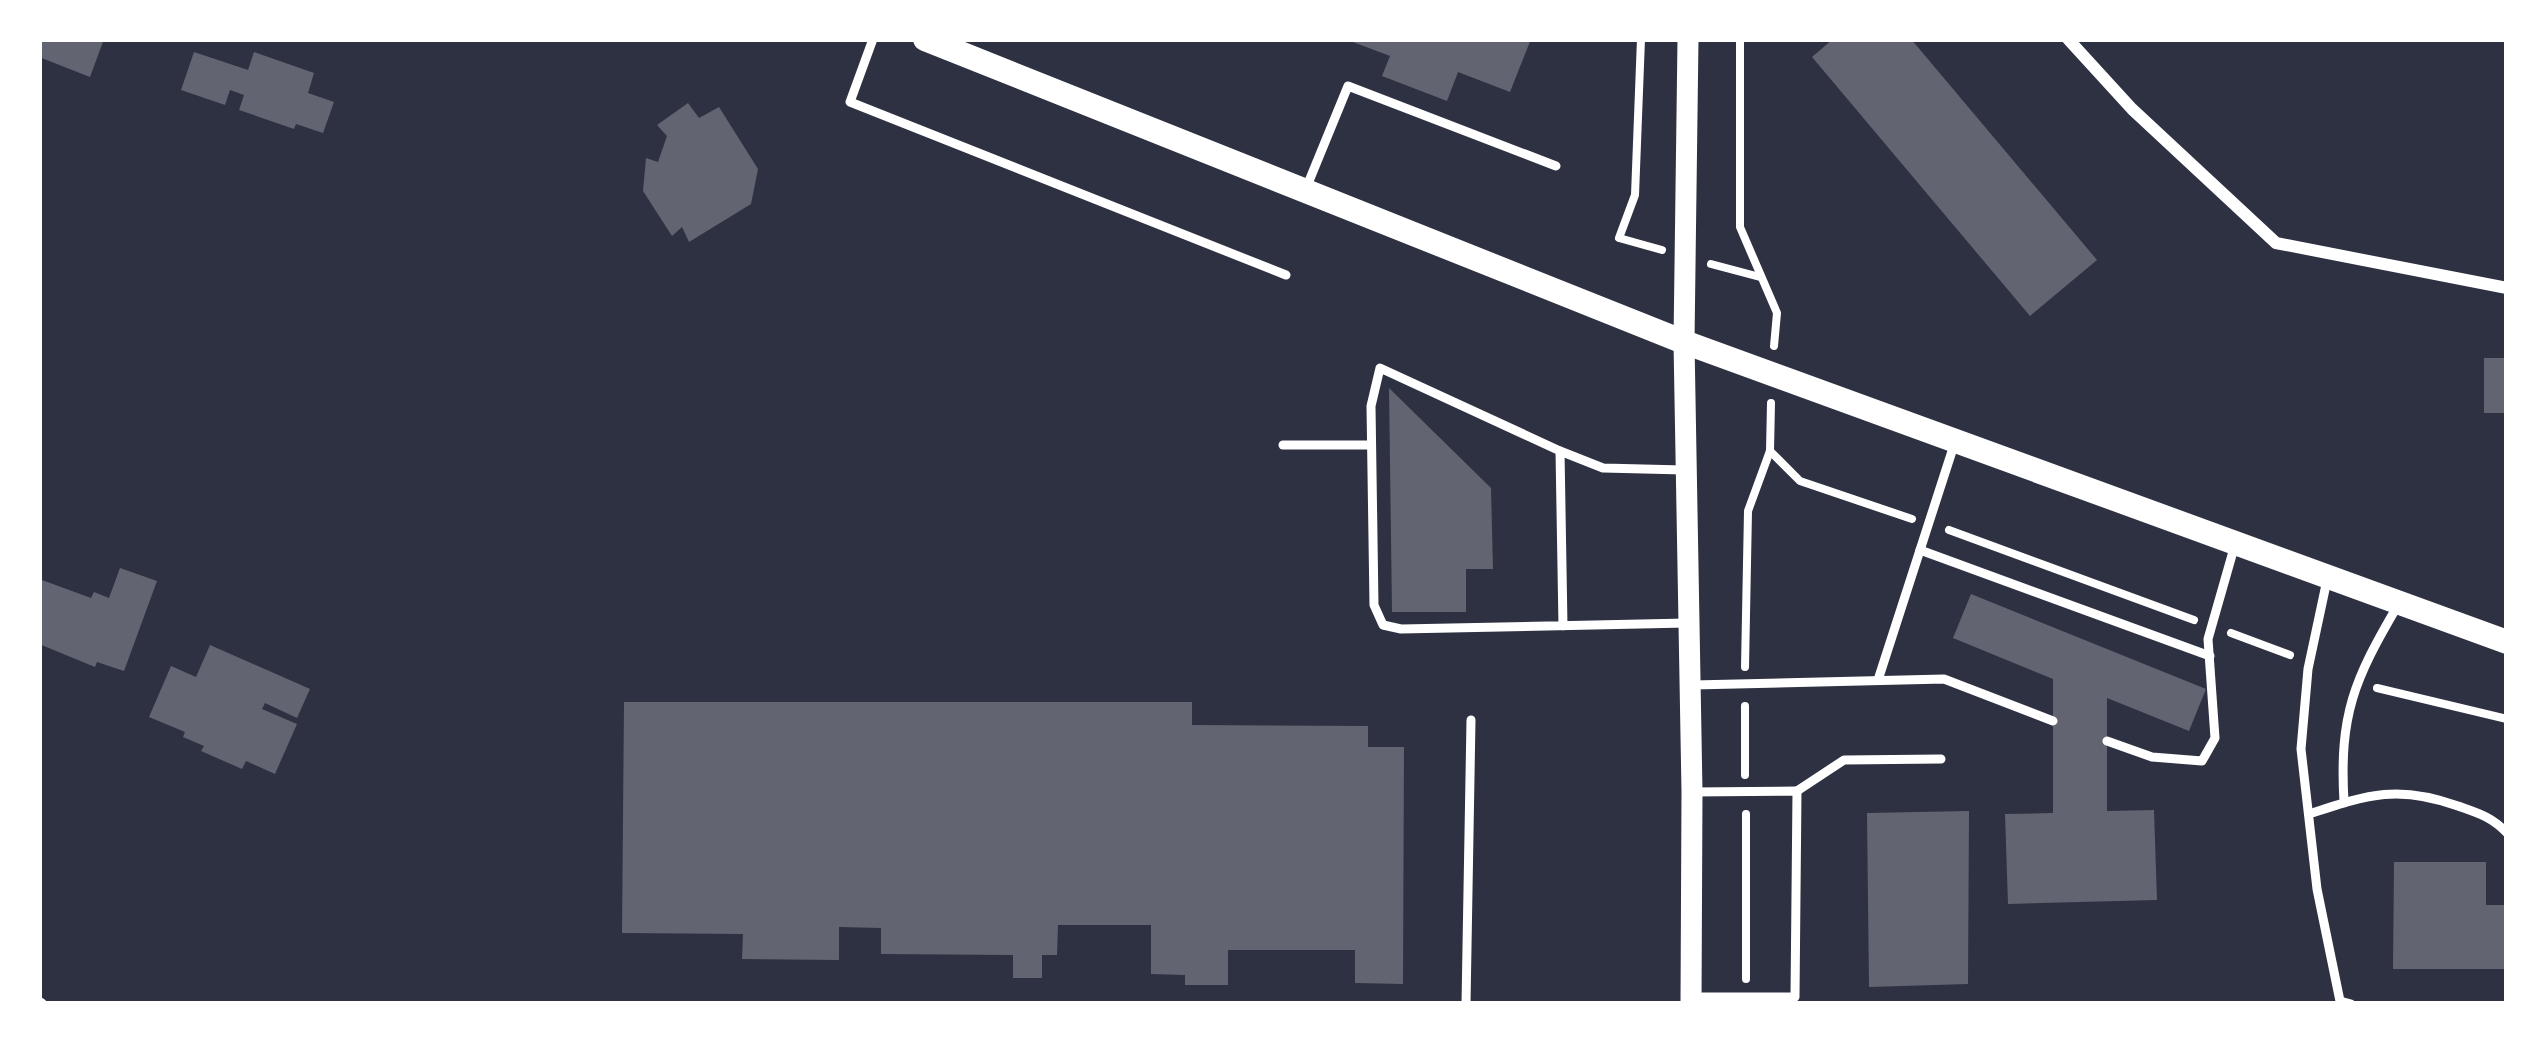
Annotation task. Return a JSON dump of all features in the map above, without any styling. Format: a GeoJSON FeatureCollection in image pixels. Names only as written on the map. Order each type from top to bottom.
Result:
{"type":"FeatureCollection","features":[{"type":"Feature","properties":{"kind":"main road"},"geometry":{"type":"LineString","coordinates":[[926,39],[1684,342],[2507,642]]}},
{"type":"Feature","properties":{"kind":"street"},"geometry":{"type":"LineString","coordinates":[[1688,39],[1684,342],[1691,1001]]}},
{"type":"Feature","properties":{"kind":"street"},"geometry":{"type":"LineString","coordinates":[[2068,39],[2132,110],[2276,243],[2507,288]]}},
{"type":"Feature","properties":{"kind":"lane"},"geometry":{"type":"LineString","coordinates":[[873,39],[850,102],[1286,275]]}},
{"type":"Feature","properties":{"kind":"lane"},"geometry":{"type":"LineString","coordinates":[[1305,190],[1348,86],[1556,166]]}},
{"type":"Feature","properties":{"kind":"lane"},"geometry":{"type":"LineString","coordinates":[[1686,470],[1604,467],[1380,368],[1371,406],[1371,446],[1374,604],[1383,625],[1687,623]]}},
{"type":"Feature","properties":{"kind":"lane"},"geometry":{"type":"LineString","coordinates":[[1877,680],[1955,440]]}},
{"type":"Feature","properties":{"kind":"lane"},"geometry":{"type":"LineString","coordinates":[[1283,446],[1371,446]]}},
{"type":"Feature","properties":{"kind":"lane"},"geometry":{"type":"LineString","coordinates":[[1560,451],[1563,626]]}},
{"type":"Feature","properties":{"kind":"lane"},"geometry":{"type":"LineString","coordinates":[[2107,741],[2152,757],[2202,761],[2215,738],[2208,639],[2236,541]]}},
{"type":"Feature","properties":{"kind":"lane"},"geometry":{"type":"LineString","coordinates":[[1920,550],[2210,656]]}},
{"type":"Feature","properties":{"kind":"lane"},"geometry":{"type":"LineString","coordinates":[[2328,575],[2308,669],[2301,749],[2317,890],[2340,1001],[2351,1004]]}},
{"type":"Feature","properties":{"kind":"lane"},"geometry":{"type":"LineString","coordinates":[[2344,802],[2346,712],[2362,666],[2400,601]]}},
{"type":"Feature","properties":{"kind":"lane"},"geometry":{"type":"LineString","coordinates":[[1688,685],[1944,679],[2054,721]]}},
{"type":"Feature","properties":{"kind":"lane"},"geometry":{"type":"LineString","coordinates":[[1466,1004],[1471,721]]}},
{"type":"Feature","properties":{"kind":"lane"},"geometry":{"type":"LineString","coordinates":[[1692,792],[1797,791],[1844,760],[1941,759]]}},
{"type":"Feature","properties":{"kind":"lane"},"geometry":{"type":"LineString","coordinates":[[1691,1001],[1795,998],[1797,791]]}},
{"type":"Feature","properties":{"kind":"lane"},"geometry":{"type":"LineString","coordinates":[[2309,814],[2367,795],[2422,793],[2493,818],[2507,832]]}},
{"type":"Feature","properties":{"kind":"path"},"geometry":{"type":"LineString","coordinates":[[1619,238],[1635,195],[1641,39]]}},
{"type":"Feature","properties":{"kind":"path"},"geometry":{"type":"LineString","coordinates":[[1740,39],[1741,227],[1777,313]]}},
{"type":"Feature","properties":{"kind":"path"},"geometry":{"type":"LineString","coordinates":[[1738,272],[1762,277]]}},
{"type":"Feature","properties":{"kind":"path"},"geometry":{"type":"LineString","coordinates":[[1746,998],[1748,511],[1770,451],[1800,481],[1908,518]]}},
{"type":"Feature","properties":{"kind":"path"},"geometry":{"type":"LineString","coordinates":[[1984,541],[2172,613]]}},
{"type":"Feature","properties":{"kind":"path"},"geometry":{"type":"LineString","coordinates":[[2242,637],[2288,655]]}},
{"type":"Feature","properties":{"kind":"path"},"geometry":{"type":"LineString","coordinates":[[2376,688],[2507,718]]}},
{"type":"Feature","properties":{"kind":"building"},"geometry":{"type":"Polygon","coordinates":[[[39,39],[104,39],[90,77],[39,57],[39,39]]]}},
{"type":"Feature","properties":{"kind":"building"},"geometry":{"type":"Polygon","coordinates":[[[1345,39],[1531,39],[1510,92],[1458,72],[1447,101],[1382,76],[1390,56],[1345,39]]]}},
{"type":"Feature","properties":{"kind":"building"},"geometry":{"type":"Polygon","coordinates":[[[1833,39],[1911,39],[2097,260],[2030,316],[1812,57],[1833,39]]]}},
{"type":"Feature","properties":{"kind":"building"},"geometry":{"type":"Polygon","coordinates":[[[194,52],[248,70],[254,52],[314,73],[308,93],[334,102],[323,133],[296,124],[294,129],[239,110],[244,95],[230,90],[225,105],[181,90],[194,52]]]}},
{"type":"Feature","properties":{"kind":"building"},"geometry":{"type":"Polygon","coordinates":[[[688,103],[699,118],[719,107],[758,169],[751,204],[689,242],[682,227],[672,236],[643,191],[646,158],[658,162],[667,136],[657,125],[688,103]]]}},
{"type":"Feature","properties":{"kind":"building"},"geometry":{"type":"Polygon","coordinates":[[[2484,358],[2507,358],[2507,413],[2484,413],[2484,358]]]}},
{"type":"Feature","properties":{"kind":"building"},"geometry":{"type":"Polygon","coordinates":[[[1389,388],[1491,488],[1493,569],[1466,569],[1466,612],[1392,612],[1389,388]]]}},
{"type":"Feature","properties":{"kind":"building"},"geometry":{"type":"Polygon","coordinates":[[[120,568],[157,581],[124,671],[97,662],[95,667],[39,644],[42,580],[91,598],[94,592],[109,598],[120,568]]]}},
{"type":"Feature","properties":{"kind":"building"},"geometry":{"type":"Polygon","coordinates":[[[1971,594],[2206,689],[2189,731],[2107,698],[2107,811],[2154,810],[2157,900],[2008,904],[2005,814],[2053,813],[2053,679],[1953,638],[1971,594]]]}},
{"type":"Feature","properties":{"kind":"building"},"geometry":{"type":"Polygon","coordinates":[[[210,645],[310,689],[297,718],[265,703],[262,709],[297,724],[275,774],[246,761],[242,769],[201,751],[204,746],[183,737],[185,732],[149,717],[171,666],[196,677],[210,645]]]}},
{"type":"Feature","properties":{"kind":"building"},"geometry":{"type":"Polygon","coordinates":[[[624,702],[1192,702],[1192,725],[1368,726],[1368,747],[1404,747],[1403,984],[1355,983],[1355,950],[1228,950],[1228,985],[1185,985],[1185,975],[1151,974],[1151,925],[1058,925],[1057,955],[1042,955],[1042,978],[1013,978],[1013,955],[881,954],[881,928],[839,927],[839,960],[742,959],[743,934],[622,933],[624,702]]]}},
{"type":"Feature","properties":{"kind":"building"},"geometry":{"type":"Polygon","coordinates":[[[1969,811],[1968,984],[1869,987],[1867,813],[1969,811]]]}},
{"type":"Feature","properties":{"kind":"building"},"geometry":{"type":"Polygon","coordinates":[[[2394,862],[2486,862],[2486,905],[2507,905],[2507,969],[2393,969],[2394,862]]]}}]}
